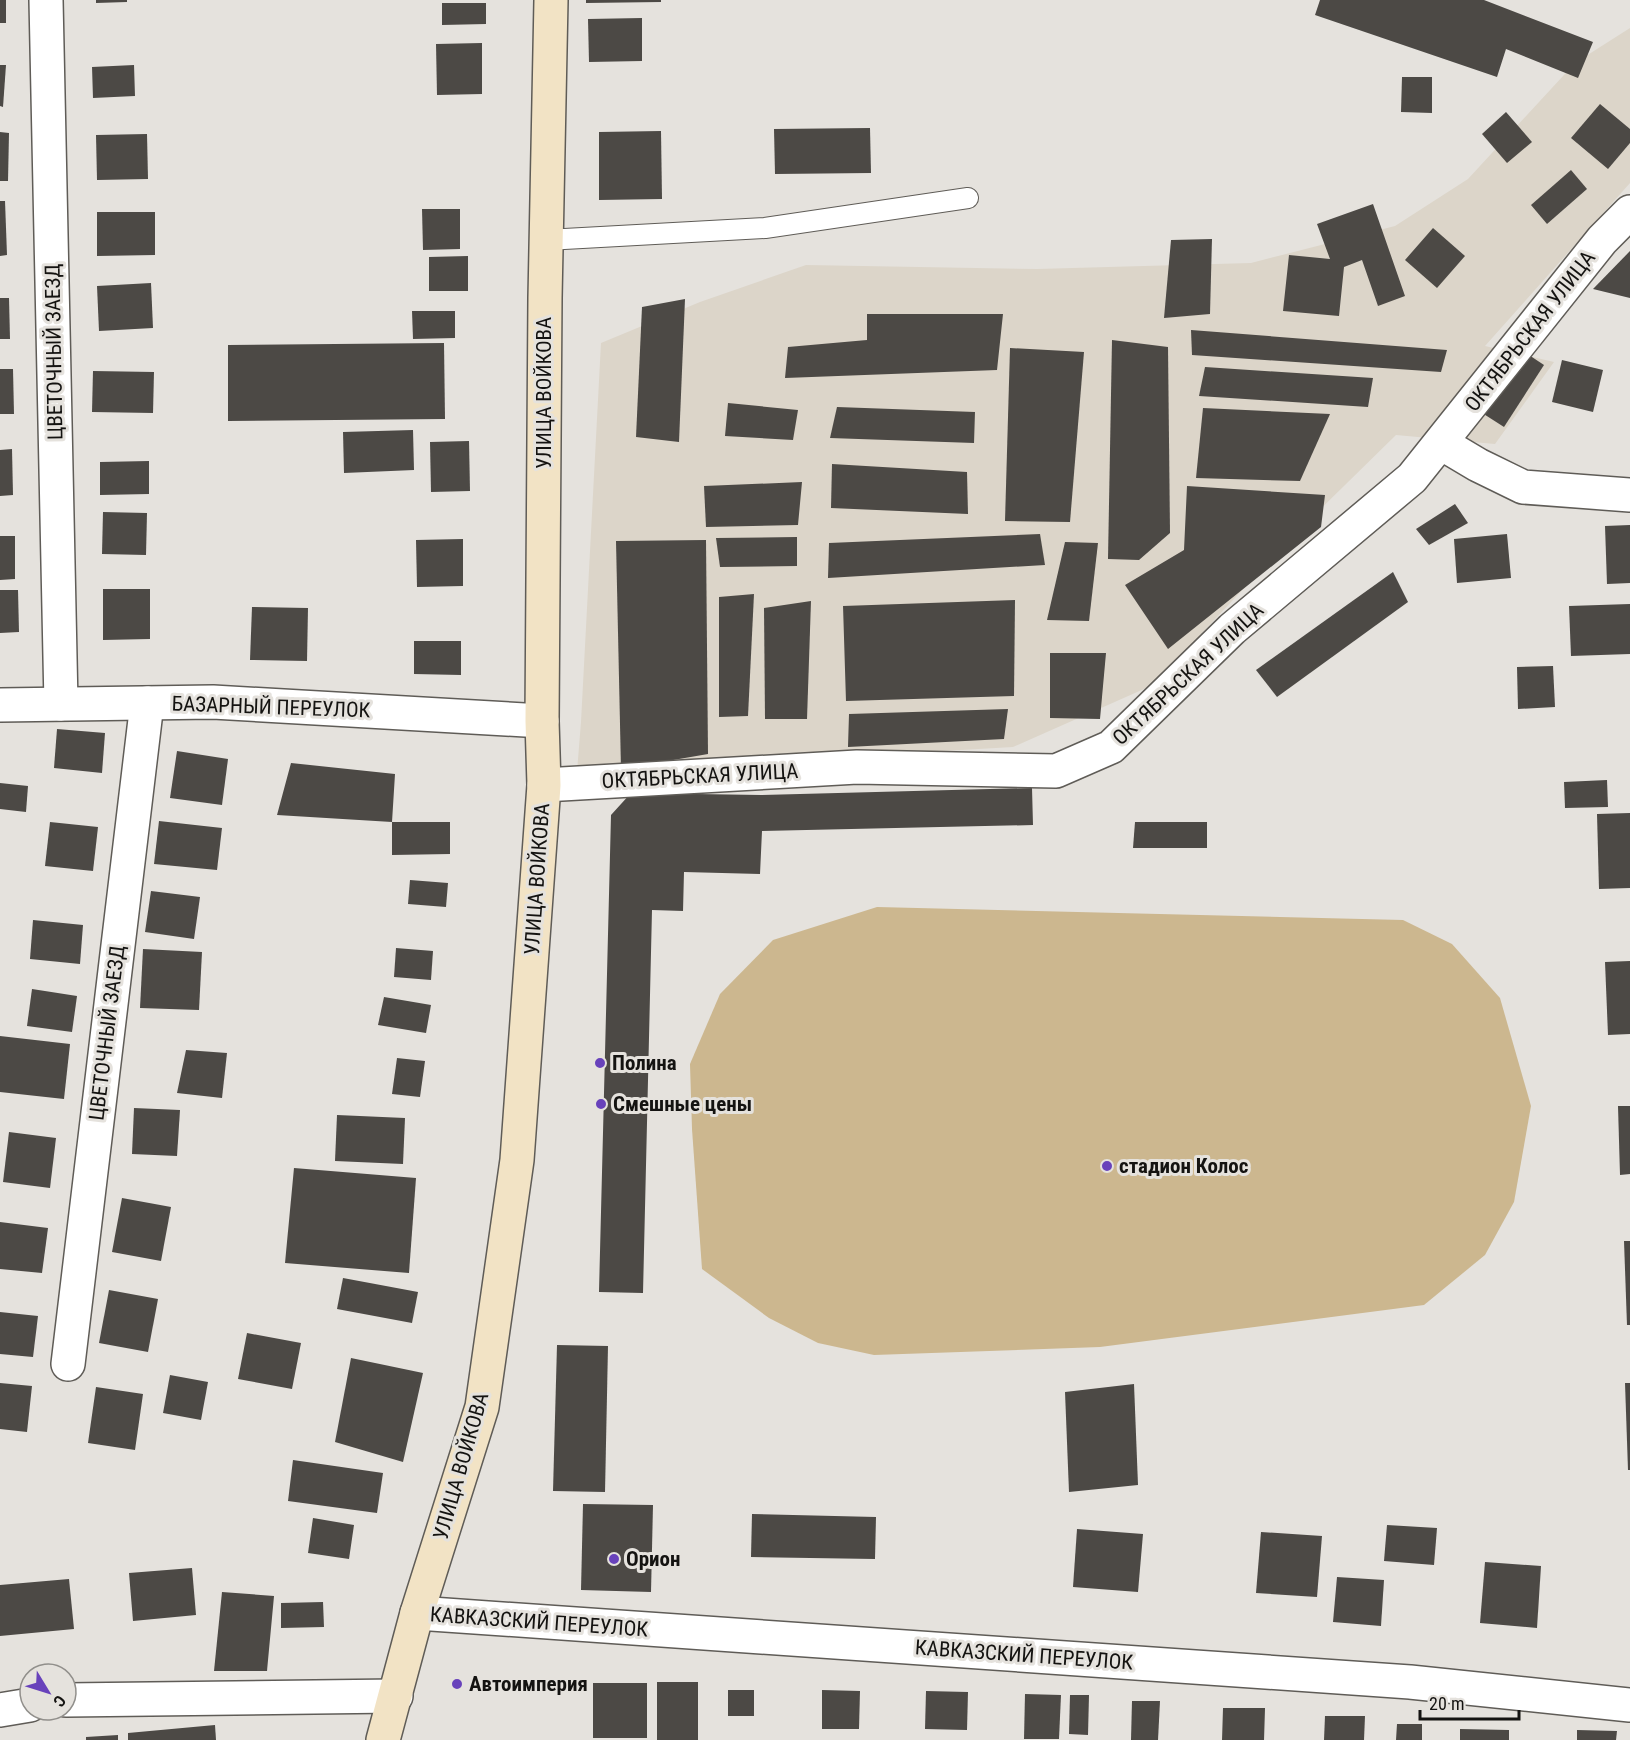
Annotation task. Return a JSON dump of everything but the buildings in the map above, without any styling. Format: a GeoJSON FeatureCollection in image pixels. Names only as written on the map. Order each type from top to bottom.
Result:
{"type":"FeatureCollection","features":[{"type":"Feature","properties":{"kind":"street","name":"ЦВЕТОЧНЫЙ ЗАЕЗД"},"geometry":{"type":"LineString","coordinates":[[46,0],[61,704]]}},
{"type":"Feature","properties":{"kind":"street","name":"УЛИЦА ВОЙКОВА"},"geometry":{"type":"LineString","coordinates":[[383,1740],[417,1613],[482,1407],[516,1160],[544,784],[542,721],[546,240],[551,0]]}},
{"type":"Feature","properties":{"kind":"street","name":"ОКТЯБРЬСКАЯ УЛИЦА"},"geometry":{"type":"LineString","coordinates":[[544,784],[857,767],[1056,771],[1111,747],[1232,629],[1412,478],[1602,240],[1630,212]]}},
{"type":"Feature","properties":{"kind":"street"},"geometry":{"type":"LineString","coordinates":[[1441,443],[1478,465],[1523,487],[1630,495]]}},
{"type":"Feature","properties":{"kind":"street","name":"БАЗАРНЫЙ ПЕРЕУЛОК"},"geometry":{"type":"LineString","coordinates":[[0,705],[213,702],[542,721]]}},
{"type":"Feature","properties":{"kind":"street","name":"ЦВЕТОЧНЫЙ ЗАЕЗД"},"geometry":{"type":"LineString","coordinates":[[68,1364],[147,703]]}},
{"type":"Feature","properties":{"kind":"street","name":"КАВКАЗСКИЙ ПЕРЕУЛОК"},"geometry":{"type":"LineString","coordinates":[[417,1613],[1410,1682],[1630,1705]]}},
{"type":"Feature","properties":{"kind":"street"},"geometry":{"type":"LineString","coordinates":[[78,1700],[396,1696]]}},
{"type":"Feature","properties":{"kind":"street"},"geometry":{"type":"LineString","coordinates":[[0,1710],[18,1707]]}},
{"type":"Feature","properties":{"kind":"lane"},"geometry":{"type":"LineString","coordinates":[[546,240],[765,228],[968,198]]}},
{"type":"Feature","properties":{"kind":"shaded area"},"geometry":{"type":"Polygon","coordinates":[[[1630,28],[1630,183],[1485,346],[1554,362],[1495,444],[1396,435],[1294,535],[1153,685],[1013,747],[577,772],[601,343],[700,302],[806,265],[1037,269],[1251,263],[1395,226],[1468,179],[1575,63],[1630,28]]]}},
{"type":"Feature","properties":{"kind":"shaded area","name":"стадион Колос"},"geometry":{"type":"Polygon","coordinates":[[[877,907],[1403,920],[1452,944],[1500,998],[1531,1106],[1514,1202],[1485,1255],[1424,1305],[1100,1347],[874,1355],[818,1343],[769,1318],[702,1269],[692,1129],[690,1064],[720,994],[773,940],[877,907]]]}},
{"type":"Feature","properties":{"kind":"place","name":"Полина"},"geometry":{"type":"Point","coordinates":[600,1063]}},
{"type":"Feature","properties":{"kind":"place","name":"Смешные цены"},"geometry":{"type":"Point","coordinates":[601,1104]}},
{"type":"Feature","properties":{"kind":"place","name":"стадион Колос"},"geometry":{"type":"Point","coordinates":[1107,1166]}},
{"type":"Feature","properties":{"kind":"place","name":"Орион"},"geometry":{"type":"Point","coordinates":[614,1559]}},
{"type":"Feature","properties":{"kind":"place","name":"Автоимперия"},"geometry":{"type":"Point","coordinates":[457,1684]}}]}
